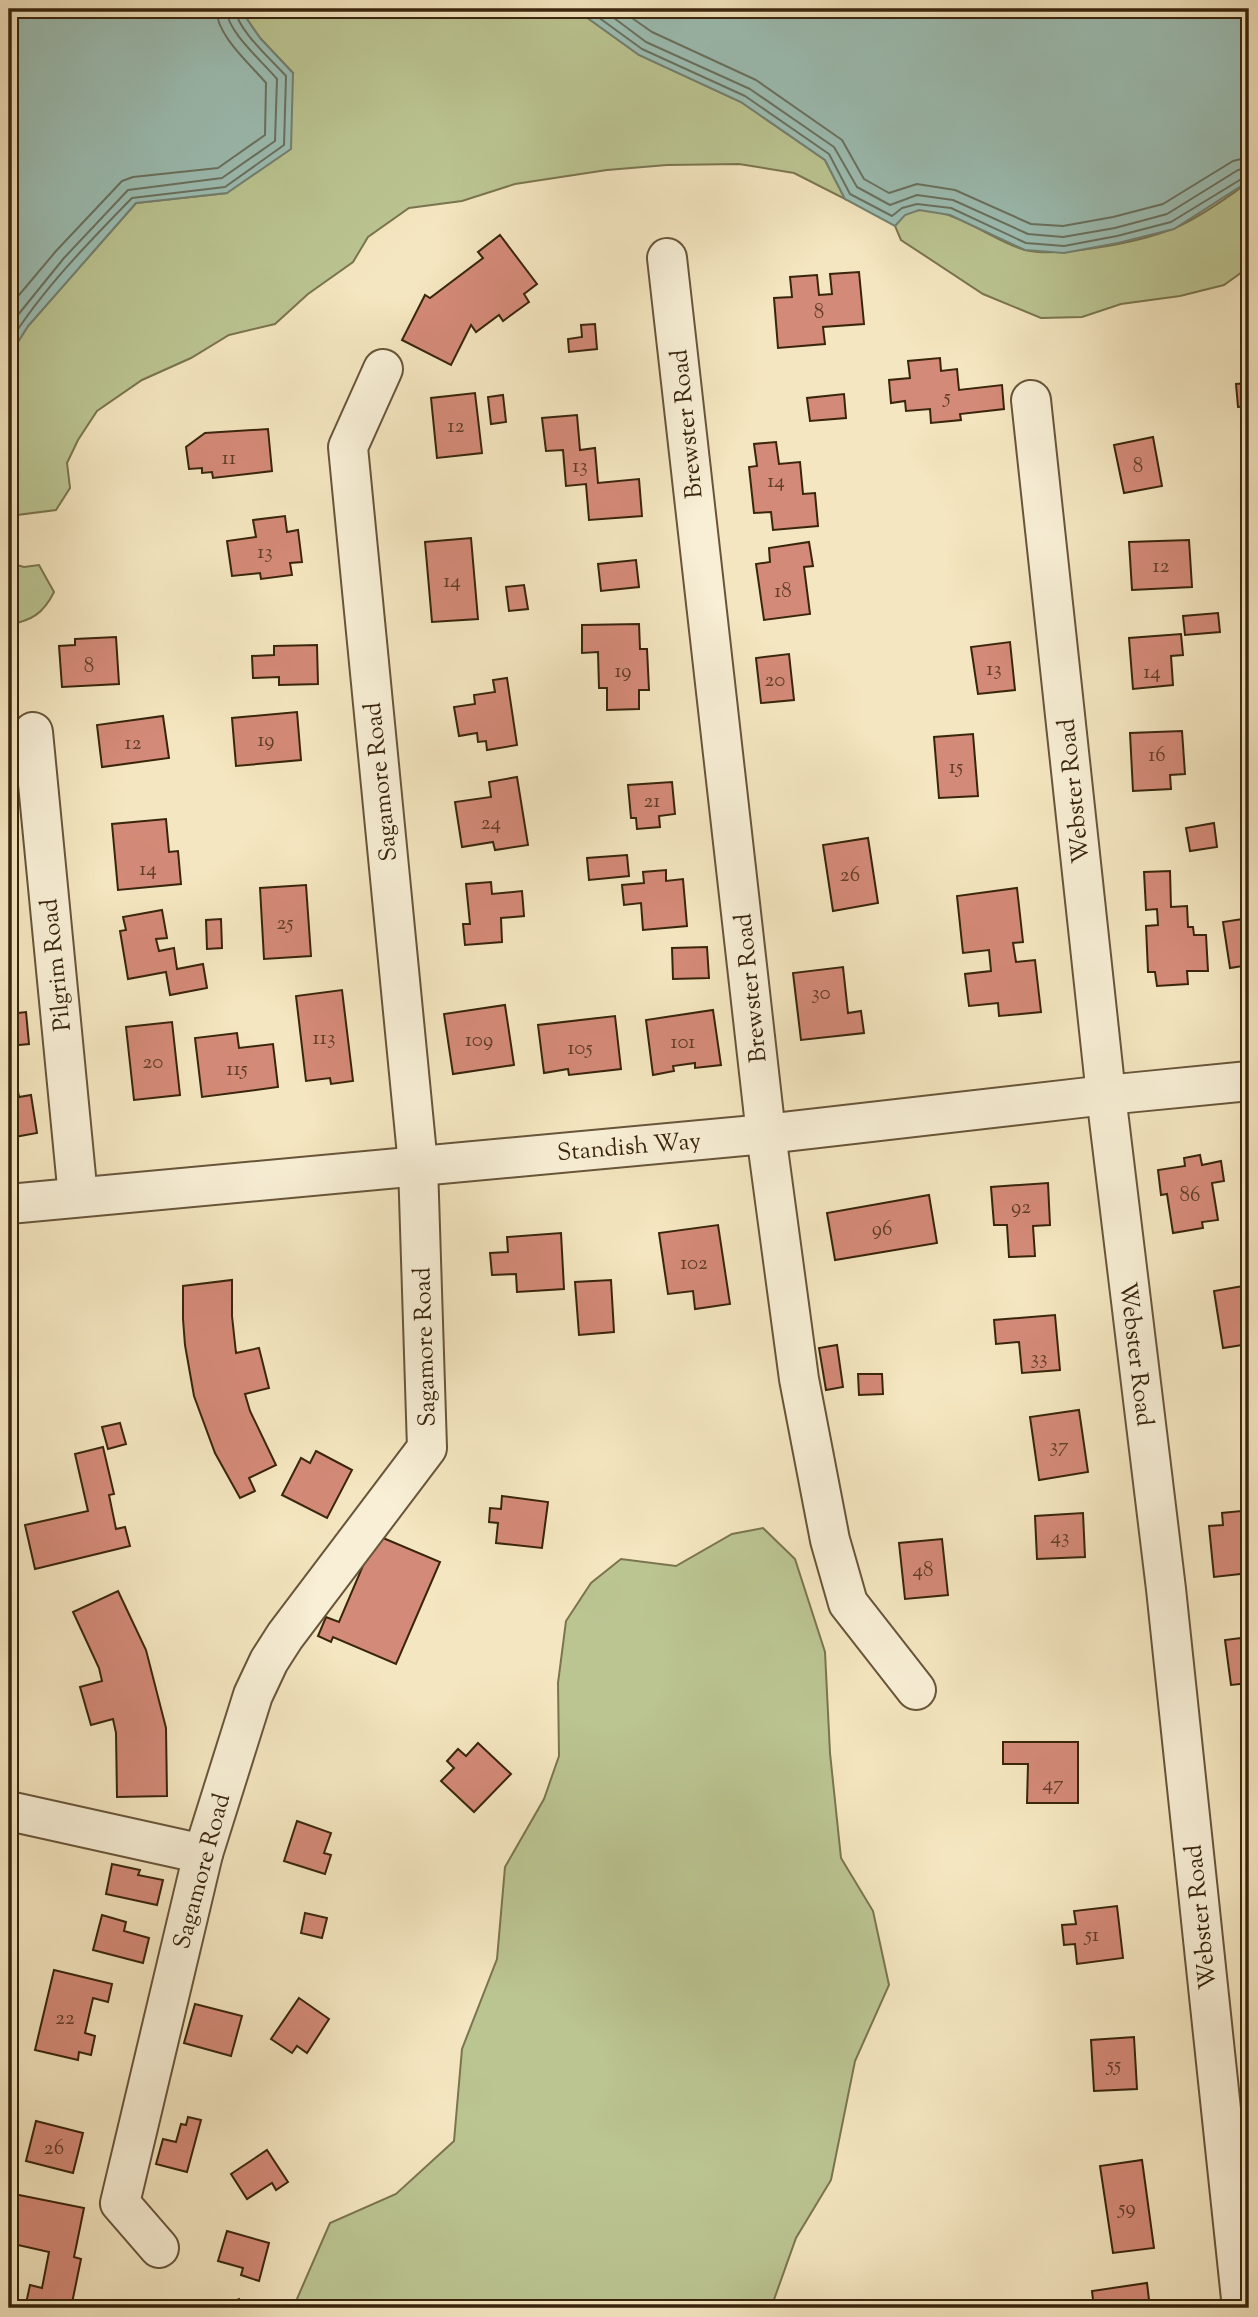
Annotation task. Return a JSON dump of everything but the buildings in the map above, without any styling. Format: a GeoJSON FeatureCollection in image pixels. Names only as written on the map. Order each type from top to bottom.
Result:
{"type":"FeatureCollection","features":[{"type":"Feature","properties":{"kind":"street","name":"Brewster Road"},"geometry":{"type":"LineString","coordinates":[[667,258],[766,1134],[799,1379],[830,1540],[848,1603],[916,1689]]}},
{"type":"Feature","properties":{"kind":"street","name":"Sagamore Road"},"geometry":{"type":"LineString","coordinates":[[159,2248],[120,2203],[203,1854],[237,1740],[269,1661],[309,1602],[427,1448],[418,1166],[348,447],[383,369]]}},
{"type":"Feature","properties":{"kind":"street","name":"Webster Road"},"geometry":{"type":"LineString","coordinates":[[1031,400],[1107,1095],[1166,1589],[1242,2308]]}},
{"type":"Feature","properties":{"kind":"street","name":"Pilgrim Road"},"geometry":{"type":"LineString","coordinates":[[33,732],[78,1197]]}},
{"type":"Feature","properties":{"kind":"street","name":"Standish Way"},"geometry":{"type":"LineString","coordinates":[[9,1204],[766,1134],[1249,1081]]}},
{"type":"Feature","properties":{"kind":"street"},"geometry":{"type":"LineString","coordinates":[[9,1811],[203,1854]]}},
{"type":"Feature","properties":{"kind":"green space"},"geometry":{"type":"Polygon","coordinates":[[[240,9],[575,9],[639,55],[741,102],[825,160],[845,199],[794,173],[739,164],[667,165],[607,170],[515,184],[462,201],[409,208],[368,237],[353,262],[308,294],[275,324],[229,335],[191,358],[142,380],[97,411],[67,463],[70,488],[56,510],[9,516],[9,356],[28,326],[136,203],[227,193],[293,73],[260,38],[240,9]]]}},
{"type":"Feature","properties":{"kind":"green space"},"geometry":{"type":"Polygon","coordinates":[[[1249,181],[1249,267],[1224,285],[1180,296],[1121,304],[1082,317],[1041,318],[983,294],[901,240],[895,226],[906,214],[919,210],[934,211],[1025,250],[1078,250],[1140,239],[1172,229],[1212,208],[1249,181]]]}},
{"type":"Feature","properties":{"kind":"green space"},"geometry":{"type":"Polygon","coordinates":[[[9,563],[24,567],[39,565],[54,592],[46,606],[36,615],[9,625],[9,563]]]}},
{"type":"Feature","properties":{"kind":"green space"},"geometry":{"type":"Polygon","coordinates":[[[763,1528],[795,1559],[825,1652],[830,1753],[841,1858],[873,1911],[889,1985],[855,2061],[831,2180],[796,2238],[771,2308],[293,2308],[330,2223],[396,2194],[454,2141],[462,2049],[497,1959],[505,1867],[544,1799],[559,1756],[558,1683],[566,1621],[591,1583],[621,1559],[676,1566],[732,1534],[763,1528]]]}},
{"type":"Feature","properties":{"kind":"water"},"geometry":{"type":"Polygon","coordinates":[[[9,9],[240,9],[260,38],[293,73],[291,149],[227,193],[136,203],[28,326],[9,356],[9,9]]]}},
{"type":"Feature","properties":{"kind":"water"},"geometry":{"type":"Polygon","coordinates":[[[575,9],[1249,9],[1249,181],[1174,229],[1064,253],[1025,250],[950,215],[919,210],[905,215],[895,226],[845,199],[825,160],[741,102],[639,55],[575,9]]]}}]}
